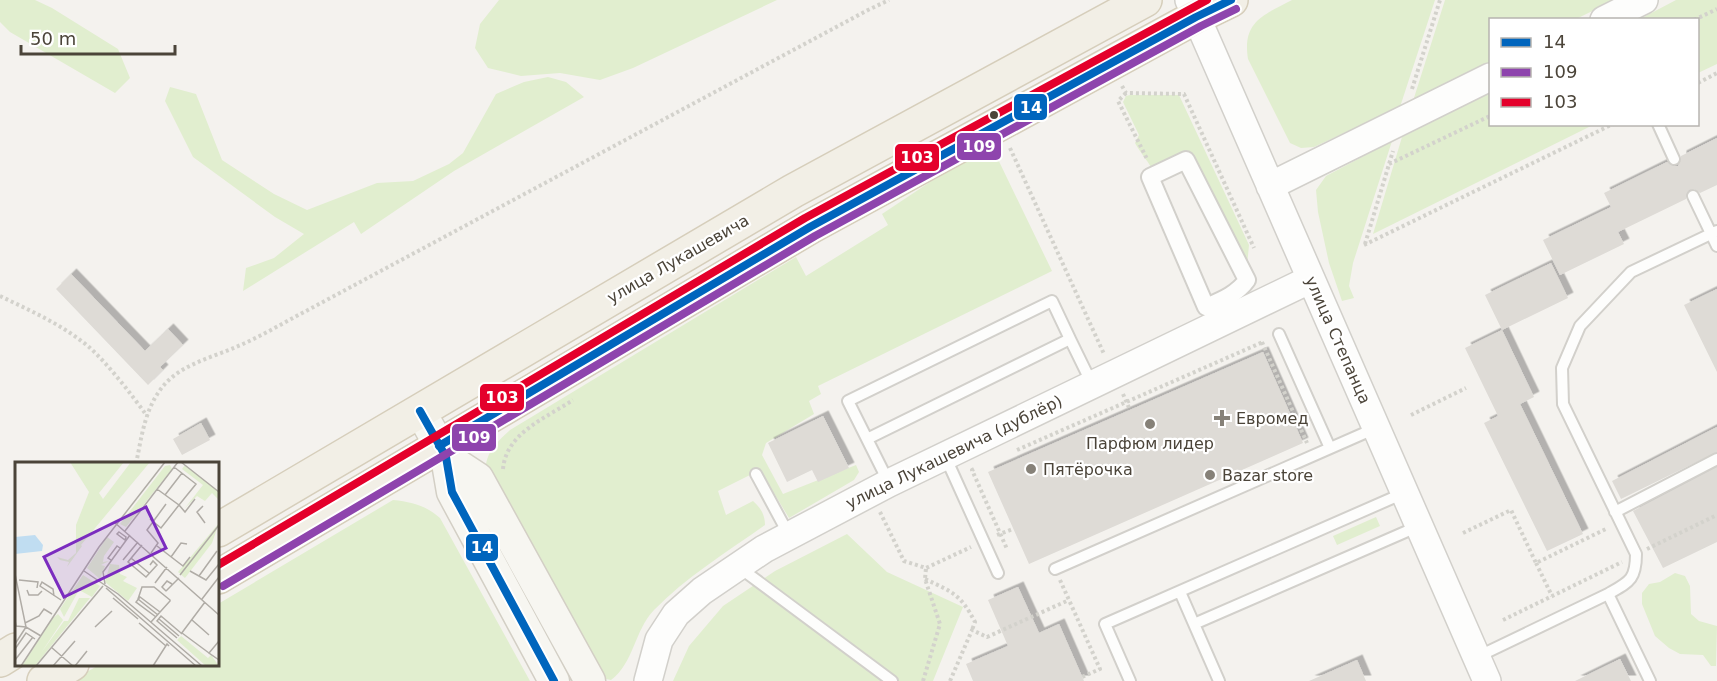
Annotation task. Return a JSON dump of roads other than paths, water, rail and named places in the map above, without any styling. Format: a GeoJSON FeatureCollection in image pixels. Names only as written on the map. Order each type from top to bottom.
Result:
{"type":"FeatureCollection","features":[{"type":"Feature","properties":{"kind":"main road","name":"улица Лукашевича"},"geometry":{"type":"LineString","coordinates":[[219,529],[793,191],[1145,0]]}},
{"type":"Feature","properties":{"kind":"main road"},"geometry":{"type":"LineString","coordinates":[[219,576],[443,452],[810,227],[1193,8],[1231,0]]}},
{"type":"Feature","properties":{"kind":"main road"},"geometry":{"type":"LineString","coordinates":[[420,411],[443,452],[452,492],[554,681]]}},
{"type":"Feature","properties":{"kind":"main road"},"geometry":{"type":"LineString","coordinates":[[443,452],[478,478],[590,681]]}},
{"type":"Feature","properties":{"kind":"main road"},"geometry":{"type":"LineString","coordinates":[[0,660],[15,651]]}},
{"type":"Feature","properties":{"kind":"main road"},"geometry":{"type":"LineString","coordinates":[[44,681],[69,666]]}},
{"type":"Feature","properties":{"kind":"street"},"geometry":{"type":"LineString","coordinates":[[1608,18],[1644,0]]}},
{"type":"Feature","properties":{"kind":"street","name":"улица Степанца"},"geometry":{"type":"LineString","coordinates":[[1193,8],[1482,669]]}},
{"type":"Feature","properties":{"kind":"street"},"geometry":{"type":"LineString","coordinates":[[1270,186],[1489,78]]}},
{"type":"Feature","properties":{"kind":"street"},"geometry":{"type":"LineString","coordinates":[[1186,160],[1247,280],[1242,288],[1206,307],[1149,177],[1186,160]]}},
{"type":"Feature","properties":{"kind":"street","name":"улица Лукашевича (дублёр)"},"geometry":{"type":"LineString","coordinates":[[646,678],[659,640],[676,614],[702,591],[738,566],[889,483],[1311,279]]}},
{"type":"Feature","properties":{"kind":"lane"},"geometry":{"type":"LineString","coordinates":[[1659,126],[1674,159]]}},
{"type":"Feature","properties":{"kind":"lane"},"geometry":{"type":"LineString","coordinates":[[1693,196],[1714,232],[1717,246]]}},
{"type":"Feature","properties":{"kind":"lane"},"geometry":{"type":"LineString","coordinates":[[1482,669],[1628,582],[1636,570],[1636,555],[1563,404],[1562,368],[1580,326],[1631,272],[1714,232]]}},
{"type":"Feature","properties":{"kind":"lane"},"geometry":{"type":"LineString","coordinates":[[889,483],[848,401],[1052,301],[1070,339],[1103,379]]}},
{"type":"Feature","properties":{"kind":"lane"},"geometry":{"type":"LineString","coordinates":[[1279,334],[1330,448]]}},
{"type":"Feature","properties":{"kind":"lane"},"geometry":{"type":"LineString","coordinates":[[867,439],[1070,339]]}},
{"type":"Feature","properties":{"kind":"lane"},"geometry":{"type":"LineString","coordinates":[[1056,569],[1376,428]]}},
{"type":"Feature","properties":{"kind":"lane"},"geometry":{"type":"LineString","coordinates":[[945,455],[998,573]]}},
{"type":"Feature","properties":{"kind":"lane"},"geometry":{"type":"LineString","coordinates":[[1615,512],[1717,459]]}},
{"type":"Feature","properties":{"kind":"lane"},"geometry":{"type":"LineString","coordinates":[[756,474],[790,536]]}},
{"type":"Feature","properties":{"kind":"lane"},"geometry":{"type":"LineString","coordinates":[[1130,681],[1105,624],[1404,493]]}},
{"type":"Feature","properties":{"kind":"lane"},"geometry":{"type":"LineString","coordinates":[[1194,624],[1419,526]]}},
{"type":"Feature","properties":{"kind":"lane"},"geometry":{"type":"LineString","coordinates":[[738,566],[892,681]]}},
{"type":"Feature","properties":{"kind":"lane"},"geometry":{"type":"LineString","coordinates":[[1180,592],[1219,681]]}},
{"type":"Feature","properties":{"kind":"lane"},"geometry":{"type":"LineString","coordinates":[[1608,594],[1650,681]]}},
{"type":"Feature","properties":{"kind":"place","name":"Евромед"},"geometry":{"type":"Point","coordinates":[1222,418]}},
{"type":"Feature","properties":{"kind":"place","name":"Парфюм лидер"},"geometry":{"type":"Point","coordinates":[1150,424]}},
{"type":"Feature","properties":{"kind":"place","name":"Пятёрочка"},"geometry":{"type":"Point","coordinates":[1031,469]}},
{"type":"Feature","properties":{"kind":"place","name":"Bazar store"},"geometry":{"type":"Point","coordinates":[1210,475]}}]}
